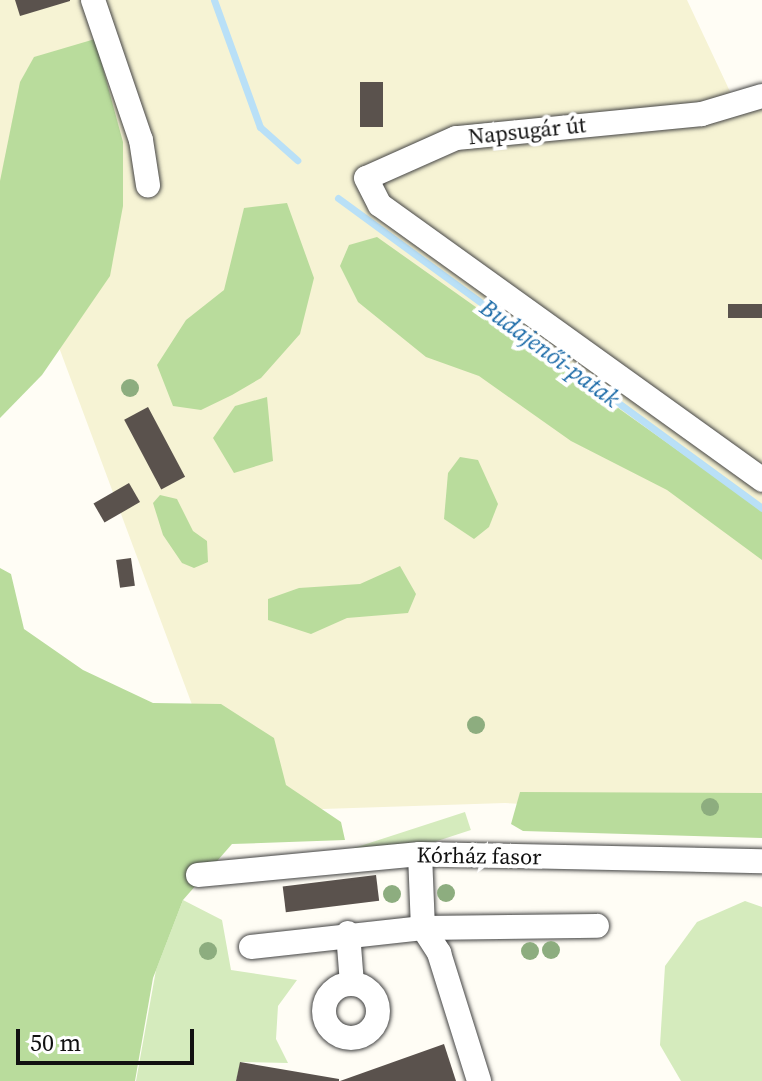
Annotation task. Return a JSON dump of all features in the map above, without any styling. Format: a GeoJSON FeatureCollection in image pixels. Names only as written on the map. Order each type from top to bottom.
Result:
{"type":"FeatureCollection","features":[{"type":"Feature","properties":{"kind":"street"},"geometry":{"type":"LineString","coordinates":[[93,0],[141,140],[148,185]]}},
{"type":"Feature","properties":{"kind":"street","name":"Napsugár út"},"geometry":{"type":"LineString","coordinates":[[762,96],[702,114],[456,138],[366,178],[380,205],[762,480]]}},
{"type":"Feature","properties":{"kind":"street"},"geometry":{"type":"LineString","coordinates":[[420,854],[423,928],[439,953],[479,1081]]}},
{"type":"Feature","properties":{"kind":"street","name":"Kórház fasor"},"geometry":{"type":"LineString","coordinates":[[198,875],[420,854],[762,861]]}},
{"type":"Feature","properties":{"kind":"street"},"geometry":{"type":"LineString","coordinates":[[251,947],[348,933],[423,928],[597,926]]}},
{"type":"Feature","properties":{"kind":"street"},"geometry":{"type":"LineString","coordinates":[[348,933],[352,984]]}},
{"type":"Feature","properties":{"kind":"shaded area"},"geometry":{"type":"Polygon","coordinates":[[[0,0],[687,0],[734,100],[762,95],[762,816],[505,803],[232,812],[0,189],[0,0]]]}},
{"type":"Feature","properties":{"kind":"green space"},"geometry":{"type":"Polygon","coordinates":[[[95,39],[123,142],[123,206],[110,276],[42,375],[0,418],[0,181],[20,82],[34,57],[95,39]]]}},
{"type":"Feature","properties":{"kind":"green space"},"geometry":{"type":"Polygon","coordinates":[[[287,203],[314,278],[300,334],[261,378],[232,395],[201,410],[173,406],[157,365],[186,320],[224,290],[244,208],[287,203]]]}},
{"type":"Feature","properties":{"kind":"green space"},"geometry":{"type":"Polygon","coordinates":[[[377,237],[762,510],[762,560],[667,490],[571,441],[479,376],[426,357],[358,302],[340,266],[349,245],[377,237]]]}},
{"type":"Feature","properties":{"kind":"green space"},"geometry":{"type":"Polygon","coordinates":[[[267,397],[273,461],[234,473],[213,438],[235,406],[267,397]]]}},
{"type":"Feature","properties":{"kind":"green space"},"geometry":{"type":"Polygon","coordinates":[[[460,457],[478,460],[498,504],[489,527],[474,539],[444,519],[448,473],[460,457]]]}},
{"type":"Feature","properties":{"kind":"green space"},"geometry":{"type":"Polygon","coordinates":[[[160,495],[177,499],[193,531],[207,541],[208,562],[194,568],[182,563],[163,535],[153,503],[160,495]]]}},
{"type":"Feature","properties":{"kind":"green space"},"geometry":{"type":"Polygon","coordinates":[[[400,566],[416,594],[408,613],[347,618],[311,634],[268,620],[268,599],[299,588],[360,584],[400,566]]]}},
{"type":"Feature","properties":{"kind":"green space"},"geometry":{"type":"Polygon","coordinates":[[[0,568],[11,574],[24,629],[83,670],[153,703],[221,704],[274,738],[286,785],[341,822],[345,840],[232,844],[183,900],[153,978],[135,1081],[0,1081],[0,568]]]}},
{"type":"Feature","properties":{"kind":"green space"},"geometry":{"type":"Polygon","coordinates":[[[520,792],[762,793],[762,838],[523,831],[511,824],[520,792]]]}},
{"type":"Feature","properties":{"kind":"green space"},"geometry":{"type":"Polygon","coordinates":[[[465,812],[471,830],[353,868],[347,850],[465,812]]]}},
{"type":"Feature","properties":{"kind":"green space"},"geometry":{"type":"Polygon","coordinates":[[[183,900],[222,920],[231,970],[297,980],[278,1006],[276,1039],[288,1063],[241,1062],[236,1081],[136,1081],[156,970],[183,900]]]}},
{"type":"Feature","properties":{"kind":"green space"},"geometry":{"type":"Polygon","coordinates":[[[745,901],[762,907],[762,1081],[681,1081],[660,1045],[665,966],[697,922],[745,901]]]}},
{"type":"Feature","properties":{"kind":"building"},"geometry":{"type":"Polygon","coordinates":[[[15,0],[70,0],[70,1],[20,16],[15,0]]]}},
{"type":"Feature","properties":{"kind":"building"},"geometry":{"type":"Polygon","coordinates":[[[360,82],[383,82],[383,127],[360,127],[360,82]]]}},
{"type":"Feature","properties":{"kind":"building"},"geometry":{"type":"Polygon","coordinates":[[[728,304],[762,304],[762,318],[728,318],[728,304]]]}},
{"type":"Feature","properties":{"kind":"building"},"geometry":{"type":"Polygon","coordinates":[[[148,407],[185,477],[161,489],[124,420],[148,407]]]}},
{"type":"Feature","properties":{"kind":"building"},"geometry":{"type":"Polygon","coordinates":[[[129,483],[140,502],[104,523],[93,504],[129,483]]]}},
{"type":"Feature","properties":{"kind":"building"},"geometry":{"type":"Polygon","coordinates":[[[131,558],[135,586],[120,588],[116,560],[131,558]]]}},
{"type":"Feature","properties":{"kind":"building"},"geometry":{"type":"Polygon","coordinates":[[[376,875],[379,901],[286,912],[283,886],[376,875]]]}},
{"type":"Feature","properties":{"kind":"building"},"geometry":{"type":"Polygon","coordinates":[[[444,1044],[456,1081],[340,1081],[444,1044]]]}},
{"type":"Feature","properties":{"kind":"building"},"geometry":{"type":"Polygon","coordinates":[[[240,1062],[339,1079],[339,1081],[236,1081],[240,1062]]]}},
{"type":"Feature","properties":{"kind":"waterway","name":"Budajenői-patak"},"geometry":{"type":"LineString","coordinates":[[214,0],[260,127],[297,160]]}},
{"type":"Feature","properties":{"kind":"waterway","name":"Budajenői-patak"},"geometry":{"type":"LineString","coordinates":[[338,198],[762,508]]}}]}
